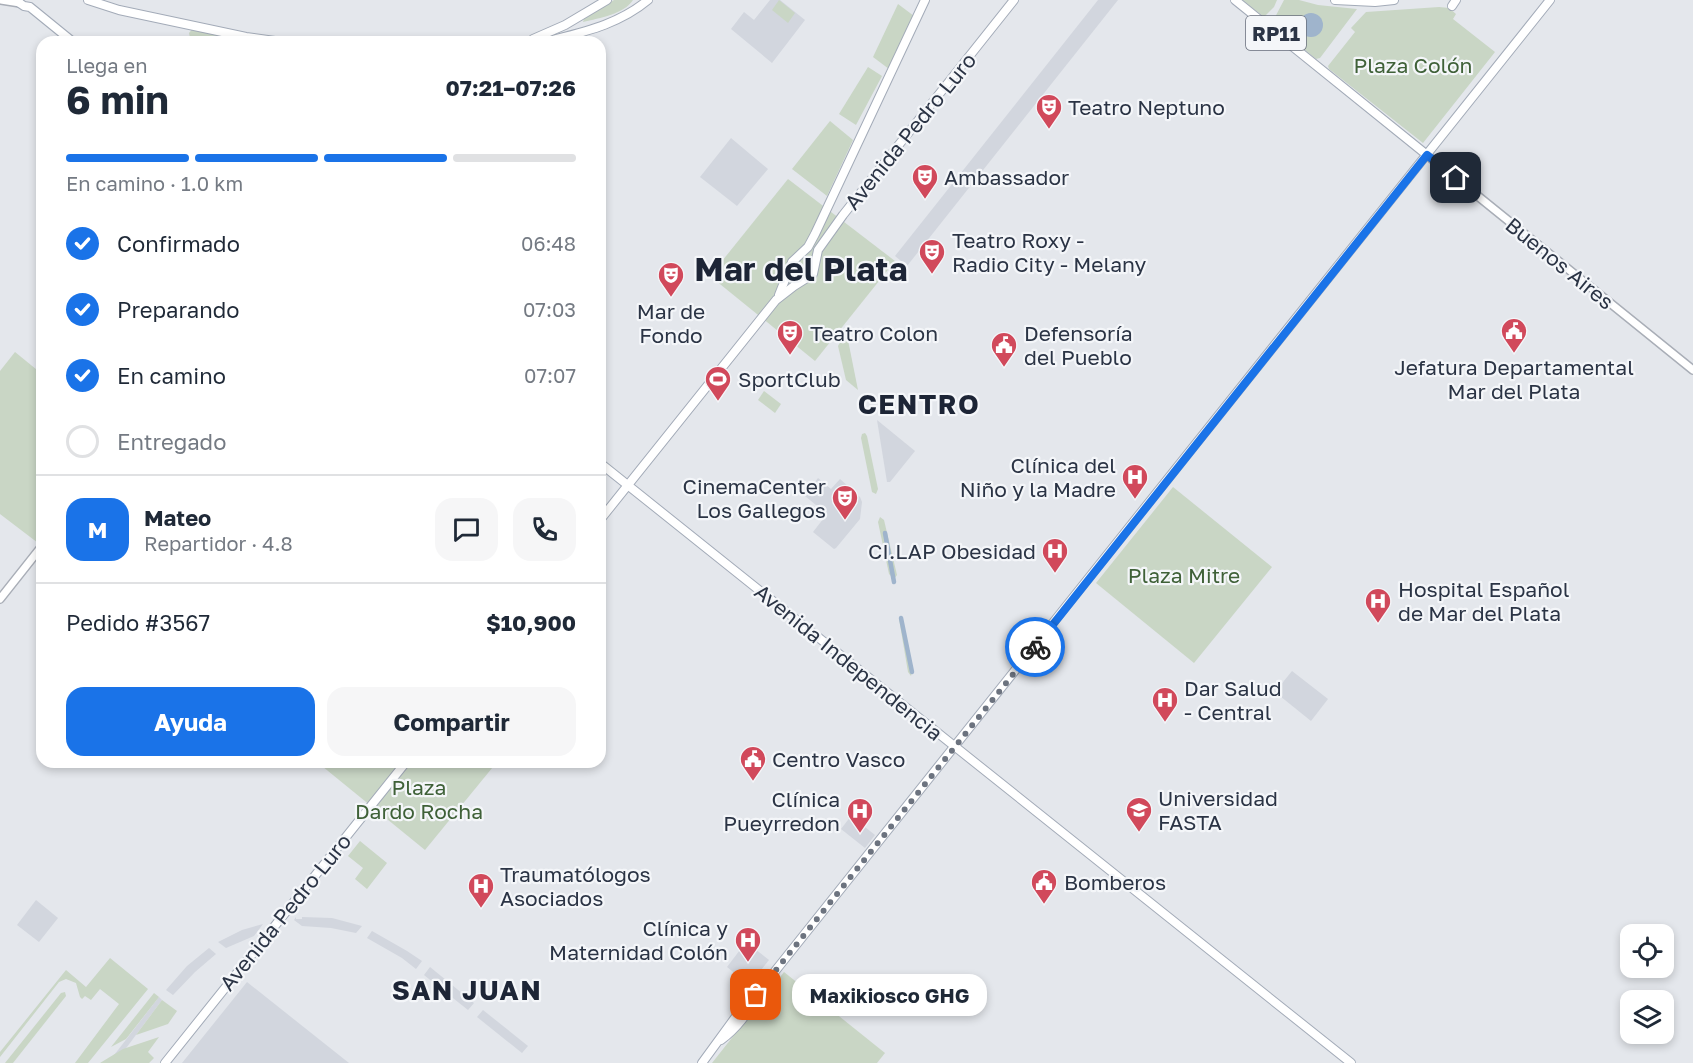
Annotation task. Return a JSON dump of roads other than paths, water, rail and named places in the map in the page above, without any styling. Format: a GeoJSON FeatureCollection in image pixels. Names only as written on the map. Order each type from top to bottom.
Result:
{"type":"FeatureCollection","features":[{"type":"Feature","properties":{"kind":"main road"},"geometry":{"type":"LineString","coordinates":[[88,0],[119,10],[241,36]]}},
{"type":"Feature","properties":{"kind":"main road"},"geometry":{"type":"LineString","coordinates":[[540,36],[570,22],[607,0]]}},
{"type":"Feature","properties":{"kind":"main road"},"geometry":{"type":"LineString","coordinates":[[568,36],[612,23],[631,13],[648,0]]}},
{"type":"Feature","properties":{"kind":"main road"},"geometry":{"type":"LineString","coordinates":[[776,300],[796,257],[808,247],[815,234],[925,0]]}},
{"type":"Feature","properties":{"kind":"main road","name":"Avenida Pedro Luro"},"geometry":{"type":"LineString","coordinates":[[815,266],[817,254],[823,242],[1014,0]]}},
{"type":"Feature","properties":{"kind":"main road","name":"Buenos Aires"},"geometry":{"type":"LineString","coordinates":[[1235,0],[1427,155]]}},
{"type":"Feature","properties":{"kind":"main road"},"geometry":{"type":"LineString","coordinates":[[1335,0],[1375,2],[1394,0]]}},
{"type":"Feature","properties":{"kind":"main road"},"geometry":{"type":"LineString","coordinates":[[702,1063],[753,1004],[756,996],[1550,0]]}},
{"type":"Feature","properties":{"kind":"main road"},"geometry":{"type":"LineString","coordinates":[[23,3],[65,36]]}},
{"type":"Feature","properties":{"kind":"main road"},"geometry":{"type":"LineString","coordinates":[[570,22],[570,30],[575,34]]}},
{"type":"Feature","properties":{"kind":"main road"},"geometry":{"type":"LineString","coordinates":[[815,234],[816,242],[823,242]]}},
{"type":"Feature","properties":{"kind":"main road"},"geometry":{"type":"LineString","coordinates":[[606,512],[776,300],[813,274],[815,266],[807,256],[796,257]]}},
{"type":"Feature","properties":{"kind":"main road"},"geometry":{"type":"LineString","coordinates":[[791,266],[794,276],[798,279],[807,279]]}},
{"type":"Feature","properties":{"kind":"main road","name":"Avenida Independencia"},"geometry":{"type":"LineString","coordinates":[[606,468],[1351,1063]]}},
{"type":"Feature","properties":{"kind":"main road","name":"Avenida Pedro Luro"},"geometry":{"type":"LineString","coordinates":[[165,1063],[401,768]]}},
{"type":"Feature","properties":{"kind":"main road"},"geometry":{"type":"LineString","coordinates":[[718,1043],[724,1030],[748,1000],[756,996]]}},
{"type":"Feature","properties":{"kind":"street"},"geometry":{"type":"LineString","coordinates":[[1,0],[23,3]]}},
{"type":"Feature","properties":{"kind":"street","name":"Buenos Aires"},"geometry":{"type":"LineString","coordinates":[[1427,155],[1693,370]]}},
{"type":"Feature","properties":{"kind":"street"},"geometry":{"type":"LineString","coordinates":[[0,599],[36,554]]}},
{"type":"Feature","properties":{"kind":"water"},"geometry":{"type":"Polygon","coordinates":[[[1311,13],[1320,16],[1323,25],[1320,34],[1311,37],[1302,34],[1299,25],[1302,16],[1311,13]]]}},
{"type":"Feature","properties":{"kind":"waterway"},"geometry":{"type":"LineString","coordinates":[[885,533],[894,582]]}},
{"type":"Feature","properties":{"kind":"waterway"},"geometry":{"type":"LineString","coordinates":[[901,618],[912,672]]}},
{"type":"Feature","properties":{"kind":"place","name":"Teatro Neptuno"},"geometry":{"type":"Point","coordinates":[1049,130]}},
{"type":"Feature","properties":{"kind":"place","name":"Ambassador"},"geometry":{"type":"Point","coordinates":[925,200]}},
{"type":"Feature","properties":{"kind":"place","name":"Teatro Roxy - Radio City - Melany"},"geometry":{"type":"Point","coordinates":[932,275]}},
{"type":"Feature","properties":{"kind":"place","name":"Mar de Fondo"},"geometry":{"type":"Point","coordinates":[671,298]}},
{"type":"Feature","properties":{"kind":"place","name":"Jefatura Departamental Mar del Plata"},"geometry":{"type":"Point","coordinates":[1514,354]}},
{"type":"Feature","properties":{"kind":"place","name":"Teatro Colon"},"geometry":{"type":"Point","coordinates":[790,356]}},
{"type":"Feature","properties":{"kind":"place","name":"Defensoría del Pueblo"},"geometry":{"type":"Point","coordinates":[1004,368]}},
{"type":"Feature","properties":{"kind":"place","name":"SportClub"},"geometry":{"type":"Point","coordinates":[718,402]}},
{"type":"Feature","properties":{"kind":"place","name":"Clínica del Niño y la Madre"},"geometry":{"type":"Point","coordinates":[1135,500]}},
{"type":"Feature","properties":{"kind":"place","name":"CinemaCenter Los Gallegos"},"geometry":{"type":"Point","coordinates":[845,521]}},
{"type":"Feature","properties":{"kind":"place","name":"CI.LAP Obesidad"},"geometry":{"type":"Point","coordinates":[1055,574]}},
{"type":"Feature","properties":{"kind":"place","name":"Hospital Español de Mar del Plata"},"geometry":{"type":"Point","coordinates":[1378,624]}},
{"type":"Feature","properties":{"kind":"place","name":"Dar Salud - Central"},"geometry":{"type":"Point","coordinates":[1165,723]}},
{"type":"Feature","properties":{"kind":"place","name":"Centro Vasco"},"geometry":{"type":"Point","coordinates":[753,782]}},
{"type":"Feature","properties":{"kind":"place","name":"Universidad FASTA"},"geometry":{"type":"Point","coordinates":[1139,833]}},
{"type":"Feature","properties":{"kind":"place","name":"Clínica Pueyrredon"},"geometry":{"type":"Point","coordinates":[860,834]}},
{"type":"Feature","properties":{"kind":"place","name":"Bomberos"},"geometry":{"type":"Point","coordinates":[1044,905]}},
{"type":"Feature","properties":{"kind":"place","name":"Traumatólogos Asociados"},"geometry":{"type":"Point","coordinates":[481,909]}},
{"type":"Feature","properties":{"kind":"place","name":"Clínica y Maternidad Colón"},"geometry":{"type":"Point","coordinates":[748,963]}},
{"type":"Feature","properties":{"kind":"place","name":"Maxikiosco GHG"},"geometry":{"type":"Point","coordinates":[756,995]}},
{"type":"Feature","properties":{"kind":"district","name":"Mar del Plata"},"geometry":{"type":"Point","coordinates":[801,268]}},
{"type":"Feature","properties":{"kind":"district","name":"CENTRO"},"geometry":{"type":"Point","coordinates":[919,404]}},
{"type":"Feature","properties":{"kind":"district","name":"SAN JUAN"},"geometry":{"type":"Point","coordinates":[467,990]}},
{"type":"Feature","properties":{"kind":"park label","name":"Plaza Colón"},"geometry":{"type":"Point","coordinates":[1413,65]}},
{"type":"Feature","properties":{"kind":"park label","name":"Plaza Mitre"},"geometry":{"type":"Point","coordinates":[1184,575]}},
{"type":"Feature","properties":{"kind":"park label","name":"Plaza Dardo Rocha"},"geometry":{"type":"Point","coordinates":[419,799]}}]}
